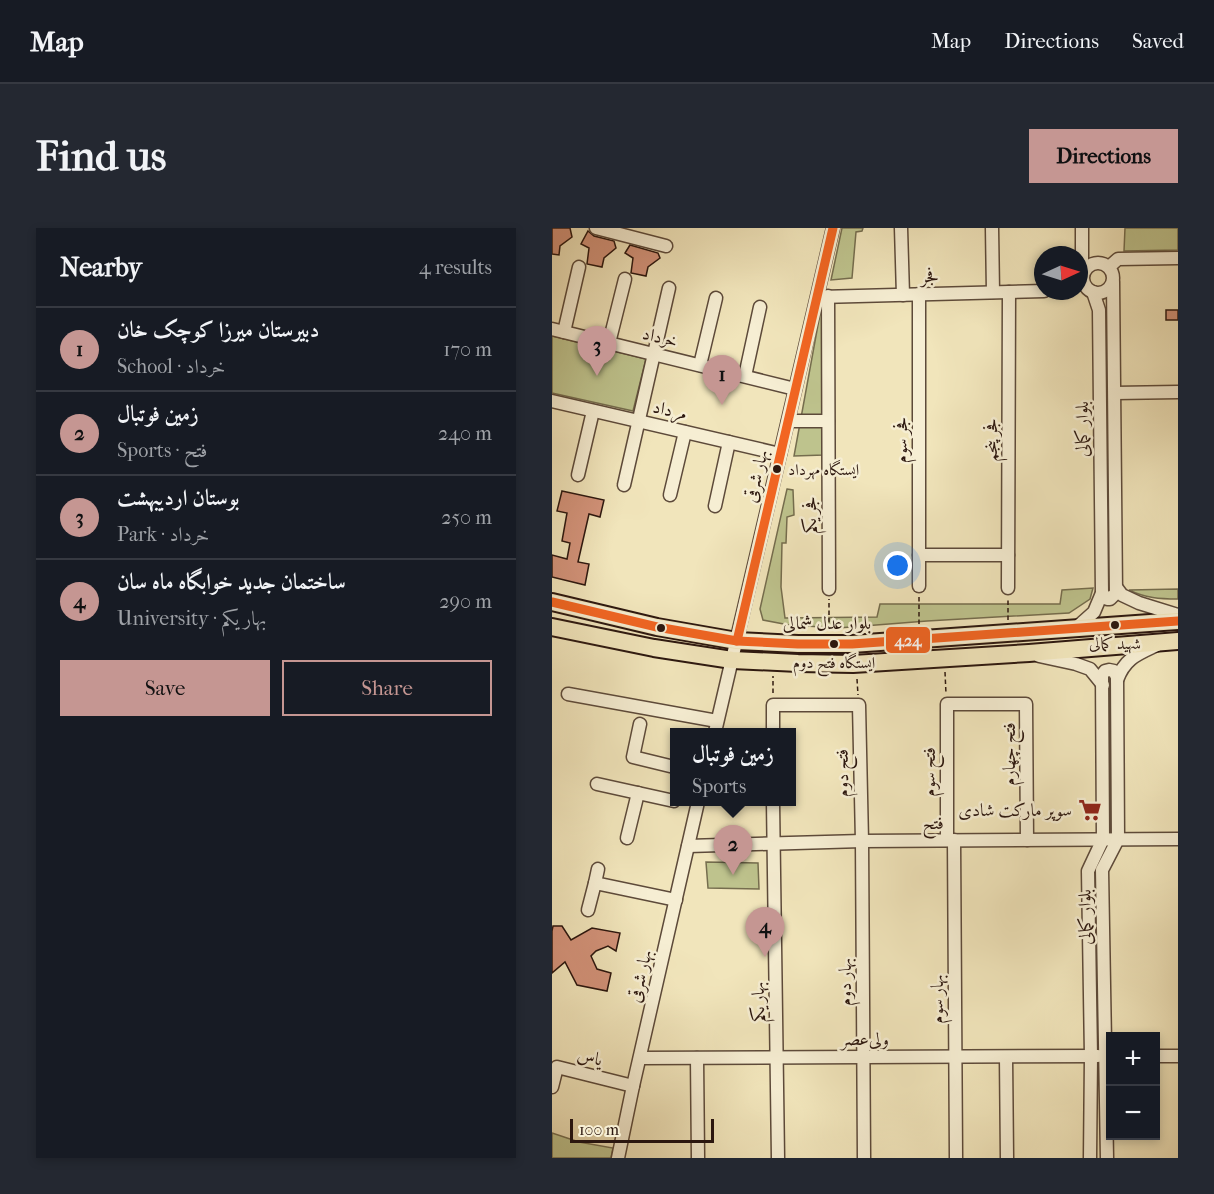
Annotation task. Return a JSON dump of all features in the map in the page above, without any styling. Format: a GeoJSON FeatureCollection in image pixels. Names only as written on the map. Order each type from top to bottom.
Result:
{"type":"FeatureCollection","features":[{"type":"Feature","properties":{"kind":"main road","name":"بلوار عدل شمالی"},"geometry":{"type":"LineString","coordinates":[[552,602],[657,627],[737,641],[798,644],[852,644],[1178,621]]}},
{"type":"Feature","properties":{"kind":"main road"},"geometry":{"type":"LineString","coordinates":[[552,627],[654,648],[732,660],[773,662],[857,663],[1029,653],[1170,641]]}},
{"type":"Feature","properties":{"kind":"street"},"geometry":{"type":"LineString","coordinates":[[596,228],[666,246]]}},
{"type":"Feature","properties":{"kind":"street","name":"بهار شرقی"},"geometry":{"type":"LineString","coordinates":[[716,727],[795,388],[823,297],[833,228]]}},
{"type":"Feature","properties":{"kind":"street"},"geometry":{"type":"LineString","coordinates":[[901,228],[903,294]]}},
{"type":"Feature","properties":{"kind":"street"},"geometry":{"type":"LineString","coordinates":[[992,228],[993,292]]}},
{"type":"Feature","properties":{"kind":"street"},"geometry":{"type":"LineString","coordinates":[[1082,228],[1082,246]]}},
{"type":"Feature","properties":{"kind":"street"},"geometry":{"type":"LineString","coordinates":[[1109,267],[1118,259],[1178,258]]}},
{"type":"Feature","properties":{"kind":"street"},"geometry":{"type":"LineString","coordinates":[[1088,266],[1091,263],[1101,262],[1109,267],[1113,277],[1111,286],[1102,292],[1088,291]]}},
{"type":"Feature","properties":{"kind":"street"},"geometry":{"type":"LineString","coordinates":[[558,331],[579,267]]}},
{"type":"Feature","properties":{"kind":"street"},"geometry":{"type":"LineString","coordinates":[[609,343],[625,279]]}},
{"type":"Feature","properties":{"kind":"street","name":"بلوار کمالی"},"geometry":{"type":"LineString","coordinates":[[1113,282],[1116,590]]}},
{"type":"Feature","properties":{"kind":"street"},"geometry":{"type":"LineString","coordinates":[[624,485],[669,288]]}},
{"type":"Feature","properties":{"kind":"street","name":"فجر"},"geometry":{"type":"LineString","coordinates":[[823,297],[1034,291]]}},
{"type":"Feature","properties":{"kind":"street","name":"فجر پنجم"},"geometry":{"type":"LineString","coordinates":[[1008,588],[1009,292]]}},
{"type":"Feature","properties":{"kind":"street","name":"بلوار کمالی"},"geometry":{"type":"LineString","coordinates":[[1088,293],[1099,310],[1102,593]]}},
{"type":"Feature","properties":{"kind":"street","name":"فجر سوم"},"geometry":{"type":"LineString","coordinates":[[919,294],[919,586]]}},
{"type":"Feature","properties":{"kind":"street","name":"فجر یکم"},"geometry":{"type":"LineString","coordinates":[[823,297],[828,421],[829,589]]}},
{"type":"Feature","properties":{"kind":"street"},"geometry":{"type":"LineString","coordinates":[[700,365],[716,298]]}},
{"type":"Feature","properties":{"kind":"street"},"geometry":{"type":"LineString","coordinates":[[745,376],[760,307]]}},
{"type":"Feature","properties":{"kind":"street","name":"خرداد"},"geometry":{"type":"LineString","coordinates":[[558,331],[795,388]]}},
{"type":"Feature","properties":{"kind":"street"},"geometry":{"type":"LineString","coordinates":[[1114,393],[1178,392]]}},
{"type":"Feature","properties":{"kind":"street","name":"مرداد"},"geometry":{"type":"LineString","coordinates":[[552,401],[780,454]]}},
{"type":"Feature","properties":{"kind":"street"},"geometry":{"type":"LineString","coordinates":[[578,475],[593,411]]}},
{"type":"Feature","properties":{"kind":"street"},"geometry":{"type":"LineString","coordinates":[[788,421],[828,421]]}},
{"type":"Feature","properties":{"kind":"street"},"geometry":{"type":"LineString","coordinates":[[670,495],[685,432]]}},
{"type":"Feature","properties":{"kind":"street"},"geometry":{"type":"LineString","coordinates":[[714,507],[729,442]]}},
{"type":"Feature","properties":{"kind":"street"},"geometry":{"type":"LineString","coordinates":[[919,555],[1008,555]]}},
{"type":"Feature","properties":{"kind":"street"},"geometry":{"type":"LineString","coordinates":[[1076,628],[1094,612],[1102,593],[1110,599],[1116,590],[1139,603],[1178,615]]}},
{"type":"Feature","properties":{"kind":"street"},"geometry":{"type":"LineString","coordinates":[[1117,678],[1121,668],[1129,660],[1170,641]]}},
{"type":"Feature","properties":{"kind":"street"},"geometry":{"type":"LineString","coordinates":[[1029,653],[1090,669],[1102,680],[1105,671],[1112,670],[1117,678]]}},
{"type":"Feature","properties":{"kind":"street","name":"بلوار کمالی"},"geometry":{"type":"LineString","coordinates":[[1107,1032],[1102,870],[1118,839],[1117,678]]}},
{"type":"Feature","properties":{"kind":"street","name":"بلوار کمالی"},"geometry":{"type":"LineString","coordinates":[[1090,1158],[1088,871],[1103,839],[1102,680]]}},
{"type":"Feature","properties":{"kind":"street"},"geometry":{"type":"LineString","coordinates":[[568,694],[716,727]]}},
{"type":"Feature","properties":{"kind":"street","name":"فتح چهارم"},"geometry":{"type":"LineString","coordinates":[[947,704],[1026,704],[1027,840]]}},
{"type":"Feature","properties":{"kind":"street","name":"فتح سوم"},"geometry":{"type":"LineString","coordinates":[[947,704],[951,840]]}},
{"type":"Feature","properties":{"kind":"street"},"geometry":{"type":"LineString","coordinates":[[773,728],[773,705],[859,705]]}},
{"type":"Feature","properties":{"kind":"street","name":"فتح دوم"},"geometry":{"type":"LineString","coordinates":[[859,705],[862,841]]}},
{"type":"Feature","properties":{"kind":"street"},"geometry":{"type":"LineString","coordinates":[[640,724],[633,757],[670,766]]}},
{"type":"Feature","properties":{"kind":"street"},"geometry":{"type":"LineString","coordinates":[[597,784],[670,800]]}},
{"type":"Feature","properties":{"kind":"street"},"geometry":{"type":"LineString","coordinates":[[627,838],[638,793]]}},
{"type":"Feature","properties":{"kind":"street","name":"بهار شرقی"},"geometry":{"type":"LineString","coordinates":[[618,1158],[698,806]]}},
{"type":"Feature","properties":{"kind":"street","name":"بهار یکم"},"geometry":{"type":"LineString","coordinates":[[773,806],[778,1158]]}},
{"type":"Feature","properties":{"kind":"street","name":"فتح"},"geometry":{"type":"LineString","coordinates":[[688,846],[862,841],[1178,839]]}},
{"type":"Feature","properties":{"kind":"street","name":"بهار سوم"},"geometry":{"type":"LineString","coordinates":[[951,840],[956,1158]]}},
{"type":"Feature","properties":{"kind":"street","name":"بهار دوم"},"geometry":{"type":"LineString","coordinates":[[862,841],[864,1158]]}},
{"type":"Feature","properties":{"kind":"street"},"geometry":{"type":"LineString","coordinates":[[588,910],[598,869]]}},
{"type":"Feature","properties":{"kind":"street"},"geometry":{"type":"LineString","coordinates":[[595,883],[676,900]]}},
{"type":"Feature","properties":{"kind":"street","name":"ولی‌عصر"},"geometry":{"type":"LineString","coordinates":[[640,1058],[1106,1056]]}},
{"type":"Feature","properties":{"kind":"street"},"geometry":{"type":"LineString","coordinates":[[1160,1056],[1178,1056]]}},
{"type":"Feature","properties":{"kind":"street"},"geometry":{"type":"LineString","coordinates":[[1006,1057],[1007,1158]]}},
{"type":"Feature","properties":{"kind":"street"},"geometry":{"type":"LineString","coordinates":[[697,1058],[698,1158]]}},
{"type":"Feature","properties":{"kind":"street","name":"یاس"},"geometry":{"type":"LineString","coordinates":[[552,1087],[557,1067],[633,1086]]}},
{"type":"Feature","properties":{"kind":"street","name":"بلوار کمالی"},"geometry":{"type":"LineString","coordinates":[[1107,1158],[1108,1086]]}},
{"type":"Feature","properties":{"kind":"path"},"geometry":{"type":"LineString","coordinates":[[919,586],[919,639]]}},
{"type":"Feature","properties":{"kind":"path"},"geometry":{"type":"LineString","coordinates":[[1008,588],[1008,633]]}},
{"type":"Feature","properties":{"kind":"path"},"geometry":{"type":"LineString","coordinates":[[829,589],[829,644]]}},
{"type":"Feature","properties":{"kind":"path"},"geometry":{"type":"LineString","coordinates":[[944,658],[947,704]]}},
{"type":"Feature","properties":{"kind":"path"},"geometry":{"type":"LineString","coordinates":[[773,662],[773,705]]}},
{"type":"Feature","properties":{"kind":"path"},"geometry":{"type":"LineString","coordinates":[[857,663],[859,705]]}},
{"type":"Feature","properties":{"kind":"green space"},"geometry":{"type":"Polygon","coordinates":[[[842,228],[863,228],[862,231],[856,232],[852,278],[831,280],[842,228]]]}},
{"type":"Feature","properties":{"kind":"green space"},"geometry":{"type":"Polygon","coordinates":[[[1125,228],[1178,228],[1178,250],[1124,251],[1125,228]]]}},
{"type":"Feature","properties":{"kind":"green space"},"geometry":{"type":"Polygon","coordinates":[[[822,303],[825,305],[824,455],[794,456],[822,303]]]}},
{"type":"Feature","properties":{"kind":"green space"},"geometry":{"type":"Polygon","coordinates":[[[552,336],[646,359],[633,411],[552,393],[552,336]]]}},
{"type":"Feature","properties":{"kind":"green space"},"geometry":{"type":"Polygon","coordinates":[[[787,489],[793,490],[794,515],[787,517],[786,543],[782,543],[781,587],[785,618],[877,617],[880,604],[1060,604],[1062,590],[1093,588],[1090,599],[1069,613],[838,628],[789,625],[763,620],[760,609],[787,489]]]}},
{"type":"Feature","properties":{"kind":"green space"},"geometry":{"type":"Polygon","coordinates":[[[1178,589],[1178,599],[1153,598],[1129,590],[1178,589]]]}},
{"type":"Feature","properties":{"kind":"green space"},"geometry":{"type":"Polygon","coordinates":[[[706,862],[758,863],[759,889],[708,888],[706,862]]]}},
{"type":"Feature","properties":{"kind":"green space"},"geometry":{"type":"Polygon","coordinates":[[[552,1133],[579,1142],[613,1148],[611,1158],[552,1158],[552,1133]]]}},
{"type":"Feature","properties":{"kind":"building"},"geometry":{"type":"Polygon","coordinates":[[[552,228],[570,228],[572,237],[560,246],[559,255],[552,254],[552,228]]]}},
{"type":"Feature","properties":{"kind":"building"},"geometry":{"type":"Polygon","coordinates":[[[588,231],[594,236],[614,241],[616,248],[604,258],[602,267],[587,264],[589,248],[581,244],[588,231]]]}},
{"type":"Feature","properties":{"kind":"building"},"geometry":{"type":"Polygon","coordinates":[[[630,245],[658,253],[660,258],[648,267],[646,276],[631,273],[633,258],[625,253],[630,245]]]}},
{"type":"Feature","properties":{"kind":"building"},"geometry":{"type":"Polygon","coordinates":[[[1166,310],[1178,310],[1178,320],[1166,320],[1166,310]]]}},
{"type":"Feature","properties":{"kind":"building"},"geometry":{"type":"Polygon","coordinates":[[[562,491],[604,500],[600,517],[589,514],[578,562],[589,564],[585,585],[552,577],[552,555],[567,559],[570,543],[562,541],[567,513],[557,511],[562,491]]]}},
{"type":"Feature","properties":{"kind":"building"},"geometry":{"type":"Polygon","coordinates":[[[553,926],[562,926],[571,940],[592,928],[620,933],[616,951],[608,946],[591,956],[597,969],[611,973],[607,991],[577,985],[565,962],[552,973],[553,926]]]}},
{"type":"Feature","properties":{"kind":"transit line","name":"424"},"geometry":{"type":"LineString","coordinates":[[737,641],[833,228]]}},
{"type":"Feature","properties":{"kind":"transit line","name":"424"},"geometry":{"type":"LineString","coordinates":[[552,602],[657,627],[737,641],[798,644],[852,644],[1178,621]]}},
{"type":"Feature","properties":{"kind":"place","name":"بوستان اردیبهشت"},"geometry":{"type":"Point","coordinates":[597,376]}},
{"type":"Feature","properties":{"kind":"place","name":"دبیرستان میرزا کوچک خان"},"geometry":{"type":"Point","coordinates":[722,405]}},
{"type":"Feature","properties":{"kind":"place","name":"ایستگاه مهرداد"},"geometry":{"type":"Point","coordinates":[777,469]}},
{"type":"Feature","properties":{"kind":"place","name":"شهید کمالی"},"geometry":{"type":"Point","coordinates":[1115,625]}},
{"type":"Feature","properties":{"kind":"place","name":"ایستگاه فتح دوم"},"geometry":{"type":"Point","coordinates":[834,644]}},
{"type":"Feature","properties":{"kind":"place","name":"سوپر مارکت شادی"},"geometry":{"type":"Point","coordinates":[1090,810]}},
{"type":"Feature","properties":{"kind":"place","name":"زمین فوتبال"},"geometry":{"type":"Point","coordinates":[733,875]}},
{"type":"Feature","properties":{"kind":"place","name":"ساختمان جدید خوابگاه ماه سان"},"geometry":{"type":"Point","coordinates":[765,957]}}]}
